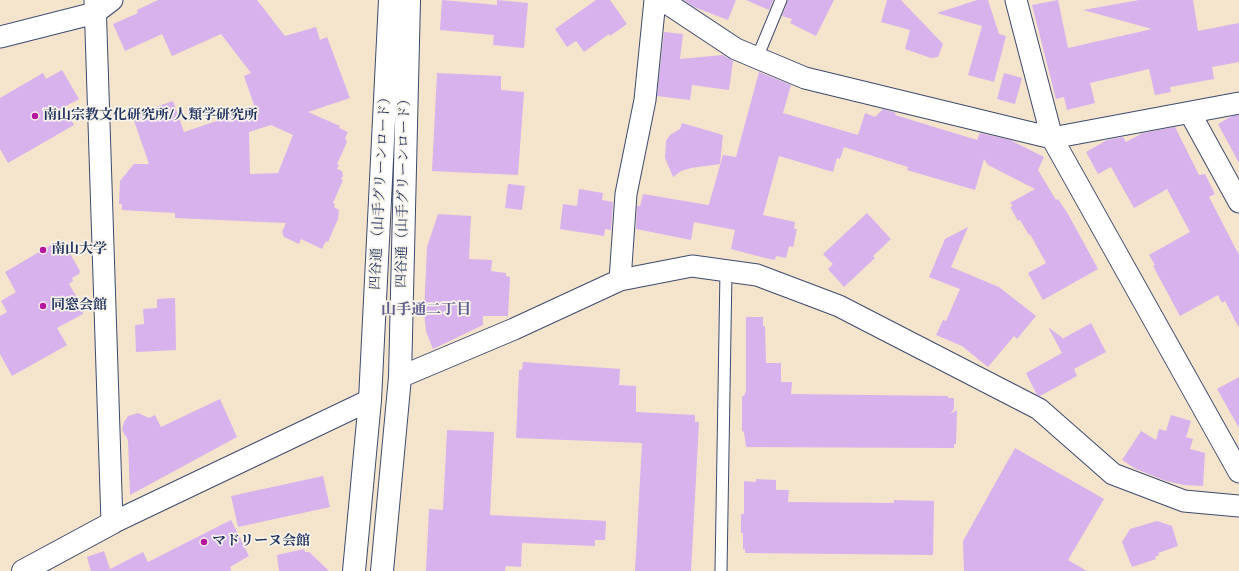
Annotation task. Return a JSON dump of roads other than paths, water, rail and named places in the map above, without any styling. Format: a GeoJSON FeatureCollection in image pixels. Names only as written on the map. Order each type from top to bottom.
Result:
{"type":"FeatureCollection","features":[{"type":"Feature","properties":{"kind":"street"},"geometry":{"type":"LineString","coordinates":[[0,37],[112,0]]}},
{"type":"Feature","properties":{"kind":"street","name":"四谷通 （山手グリーンロード）"},"geometry":{"type":"LineString","coordinates":[[354,571],[370,400],[390,0]]}},
{"type":"Feature","properties":{"kind":"street","name":"四谷通（山手グリーンロード）"},"geometry":{"type":"LineString","coordinates":[[382,571],[400,377],[409,0]]}},
{"type":"Feature","properties":{"kind":"street"},"geometry":{"type":"LineString","coordinates":[[620,280],[626,194],[645,100],[655,0]]}},
{"type":"Feature","properties":{"kind":"street"},"geometry":{"type":"LineString","coordinates":[[662,0],[736,49],[806,78],[1052,138],[1239,103]]}},
{"type":"Feature","properties":{"kind":"street"},"geometry":{"type":"LineString","coordinates":[[1016,0],[1052,138],[1239,472]]}},
{"type":"Feature","properties":{"kind":"street"},"geometry":{"type":"LineString","coordinates":[[95,6],[112,523]]}},
{"type":"Feature","properties":{"kind":"street"},"geometry":{"type":"LineString","coordinates":[[1190,113],[1239,202]]}},
{"type":"Feature","properties":{"kind":"street"},"geometry":{"type":"LineString","coordinates":[[400,377],[514,329],[620,280],[692,266],[757,275],[839,306],[1039,409],[1113,474],[1184,500],[1239,506]]}},
{"type":"Feature","properties":{"kind":"street"},"geometry":{"type":"LineString","coordinates":[[23,571],[112,523],[370,400]]}},
{"type":"Feature","properties":{"kind":"lane"},"geometry":{"type":"LineString","coordinates":[[757,58],[781,0]]}},
{"type":"Feature","properties":{"kind":"lane"},"geometry":{"type":"LineString","coordinates":[[722,571],[726,271]]}},
{"type":"Feature","properties":{"kind":"place","name":"南山宗教文化研究所/人類学研究所"},"geometry":{"type":"Point","coordinates":[35,116]}},
{"type":"Feature","properties":{"kind":"place","name":"南山大学"},"geometry":{"type":"Point","coordinates":[43,250]}},
{"type":"Feature","properties":{"kind":"place","name":"同窓会館"},"geometry":{"type":"Point","coordinates":[43,306]}},
{"type":"Feature","properties":{"kind":"place","name":"マドリーヌ会館"},"geometry":{"type":"Point","coordinates":[204,542]}},
{"type":"Feature","properties":{"kind":"district","name":"山手通二丁目"},"geometry":{"type":"Point","coordinates":[426,311]}}]}
